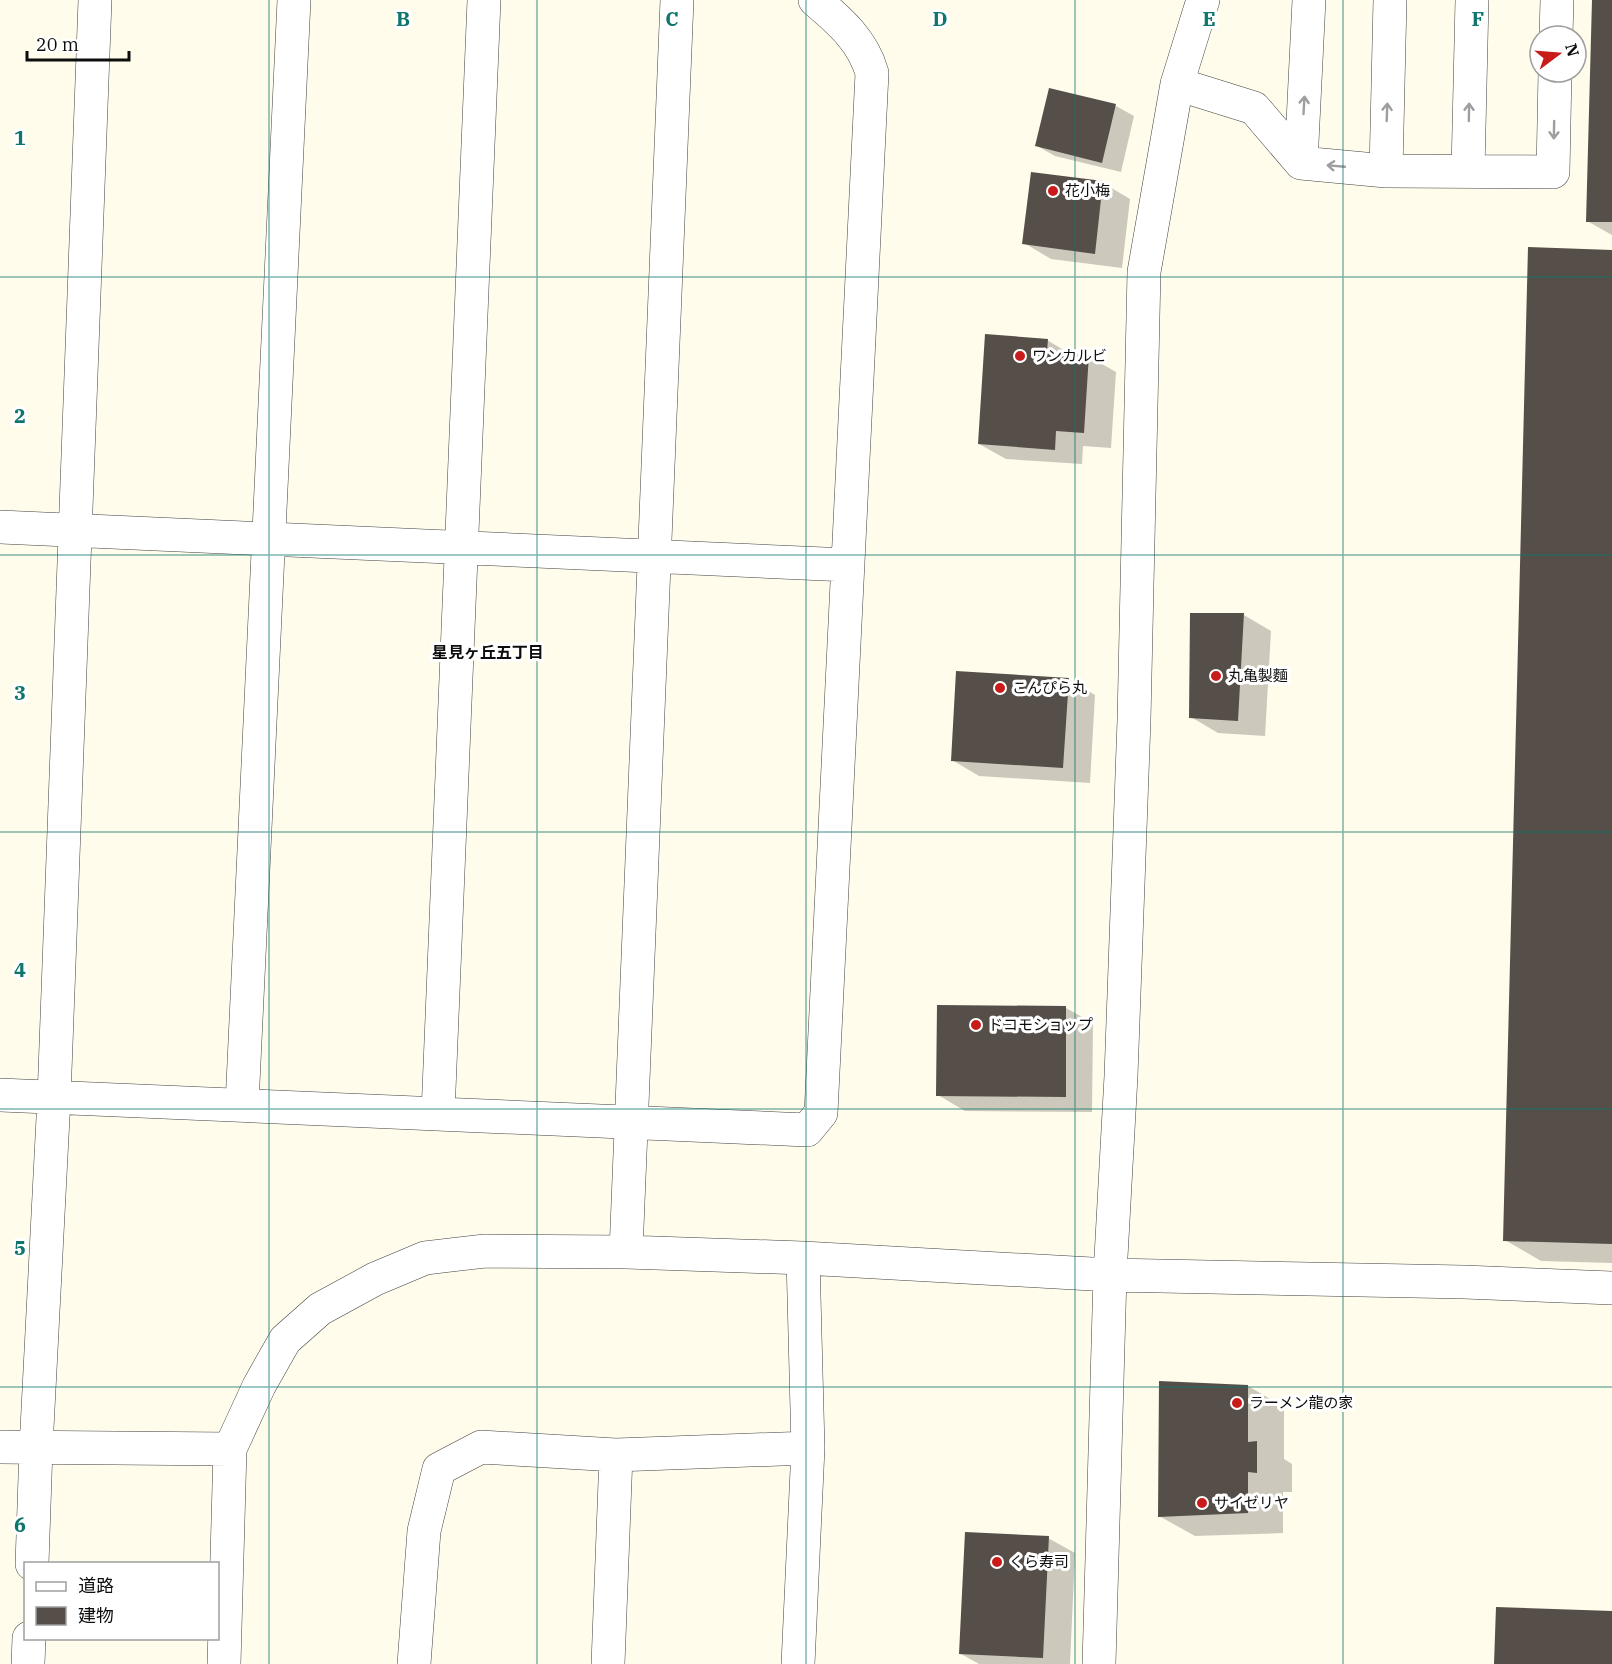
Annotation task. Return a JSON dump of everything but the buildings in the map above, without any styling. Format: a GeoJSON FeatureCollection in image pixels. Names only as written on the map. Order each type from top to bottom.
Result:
{"type":"FeatureCollection","features":[{"type":"Feature","properties":{"kind":"street"},"geometry":{"type":"LineString","coordinates":[[32,1562],[54,1098],[95,0]]}},
{"type":"Feature","properties":{"kind":"street"},"geometry":{"type":"LineString","coordinates":[[242,1105],[294,0]]}},
{"type":"Feature","properties":{"kind":"street"},"geometry":{"type":"LineString","coordinates":[[438,1114],[484,0]]}},
{"type":"Feature","properties":{"kind":"street"},"geometry":{"type":"LineString","coordinates":[[626,1252],[677,0]]}},
{"type":"Feature","properties":{"kind":"street"},"geometry":{"type":"LineString","coordinates":[[0,1095],[807,1130],[821,1113],[872,73],[868,58],[847,27],[815,0]]}},
{"type":"Feature","properties":{"kind":"street"},"geometry":{"type":"LineString","coordinates":[[1098,1664],[1110,1275],[1121,1076],[1134,720],[1144,272],[1177,84],[1203,0]]}},
{"type":"Feature","properties":{"kind":"street"},"geometry":{"type":"LineString","coordinates":[[1301,163],[1309,0]]}},
{"type":"Feature","properties":{"kind":"street"},"geometry":{"type":"LineString","coordinates":[[1386,171],[1390,0]]}},
{"type":"Feature","properties":{"kind":"street"},"geometry":{"type":"LineString","coordinates":[[1468,171],[1472,0]]}},
{"type":"Feature","properties":{"kind":"street"},"geometry":{"type":"LineString","coordinates":[[1556,24],[1557,0]]}},
{"type":"Feature","properties":{"kind":"street"},"geometry":{"type":"LineString","coordinates":[[1177,84],[1254,108],[1301,163],[1386,171],[1553,172],[1555,84]]}},
{"type":"Feature","properties":{"kind":"street"},"geometry":{"type":"LineString","coordinates":[[0,527],[848,564]]}},
{"type":"Feature","properties":{"kind":"street"},"geometry":{"type":"LineString","coordinates":[[224,1664],[230,1449],[259,1386],[285,1340],[320,1309],[375,1279],[425,1258],[485,1251],[626,1252],[803,1258],[1110,1275],[1464,1282],[1612,1288]]}},
{"type":"Feature","properties":{"kind":"street"},"geometry":{"type":"LineString","coordinates":[[798,1664],[808,1448],[803,1258]]}},
{"type":"Feature","properties":{"kind":"street"},"geometry":{"type":"LineString","coordinates":[[0,1447],[230,1449]]}},
{"type":"Feature","properties":{"kind":"street"},"geometry":{"type":"LineString","coordinates":[[414,1664],[424,1531],[438,1469],[481,1448],[616,1455],[808,1448]]}},
{"type":"Feature","properties":{"kind":"street"},"geometry":{"type":"LineString","coordinates":[[608,1664],[616,1455]]}},
{"type":"Feature","properties":{"kind":"street"},"geometry":{"type":"LineString","coordinates":[[28,1664],[29,1640]]}},
{"type":"Feature","properties":{"kind":"place","name":"花小梅"},"geometry":{"type":"Point","coordinates":[1053,191]}},
{"type":"Feature","properties":{"kind":"place","name":"ワンカルビ"},"geometry":{"type":"Point","coordinates":[1020,356]}},
{"type":"Feature","properties":{"kind":"place","name":"丸亀製麵"},"geometry":{"type":"Point","coordinates":[1216,676]}},
{"type":"Feature","properties":{"kind":"place","name":"こんぴら丸"},"geometry":{"type":"Point","coordinates":[1000,688]}},
{"type":"Feature","properties":{"kind":"place","name":"ドコモショップ"},"geometry":{"type":"Point","coordinates":[976,1025]}},
{"type":"Feature","properties":{"kind":"place","name":"ラーメン龍の家"},"geometry":{"type":"Point","coordinates":[1237,1403]}},
{"type":"Feature","properties":{"kind":"place","name":"サイゼリヤ"},"geometry":{"type":"Point","coordinates":[1202,1503]}},
{"type":"Feature","properties":{"kind":"place","name":"くら寿司"},"geometry":{"type":"Point","coordinates":[997,1562]}},
{"type":"Feature","properties":{"kind":"district","name":"星見ヶ丘五丁目"},"geometry":{"type":"Point","coordinates":[488,652]}}]}
